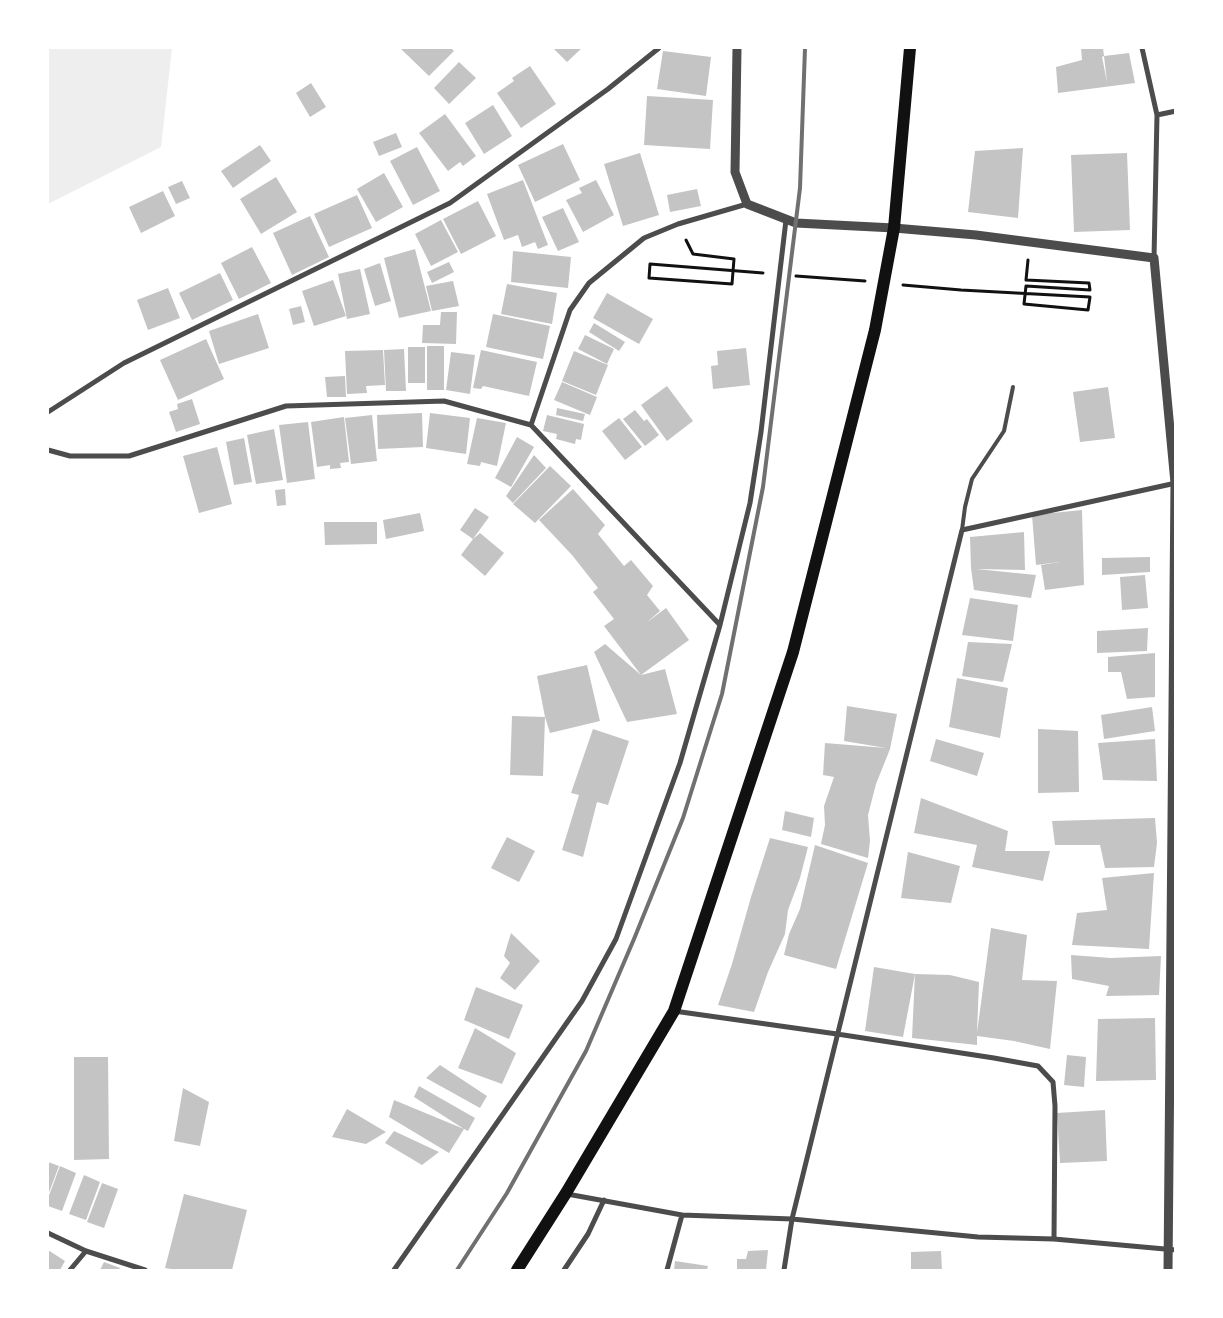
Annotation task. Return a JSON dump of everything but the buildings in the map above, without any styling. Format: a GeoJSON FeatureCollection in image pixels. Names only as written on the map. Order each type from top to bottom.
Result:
{"type":"FeatureCollection","features":[{"type":"Feature","properties":{"kind":"main road"},"geometry":{"type":"LineString","coordinates":[[518,1270],[674,1011],[793,652],[875,330],[894,228],[910,48]]}},
{"type":"Feature","properties":{"kind":"street"},"geometry":{"type":"LineString","coordinates":[[48,412],[124,363],[450,203],[608,89],[659,48]]}},
{"type":"Feature","properties":{"kind":"street"},"geometry":{"type":"LineString","coordinates":[[738,48],[736,172],[748,204]]}},
{"type":"Feature","properties":{"kind":"street"},"geometry":{"type":"LineString","coordinates":[[1142,48],[1157,115],[1154,258],[1175,483],[1171,1249],[1168,1270]]}},
{"type":"Feature","properties":{"kind":"street"},"geometry":{"type":"LineString","coordinates":[[1157,115],[1176,111]]}},
{"type":"Feature","properties":{"kind":"street"},"geometry":{"type":"LineString","coordinates":[[531,425],[570,310],[589,283],[644,238],[678,224],[748,204],[796,223],[894,228],[976,235],[1154,258]]}},
{"type":"Feature","properties":{"kind":"street"},"geometry":{"type":"LineString","coordinates":[[394,1270],[582,1001],[616,939],[680,763],[720,625],[750,503],[761,432],[786,220]]}},
{"type":"Feature","properties":{"kind":"street"},"geometry":{"type":"LineString","coordinates":[[48,450],[70,456],[128,456],[286,406],[444,401],[531,425],[720,625]]}},
{"type":"Feature","properties":{"kind":"street"},"geometry":{"type":"LineString","coordinates":[[784,1270],[792,1219],[962,530],[1175,483]]}},
{"type":"Feature","properties":{"kind":"street"},"geometry":{"type":"LineString","coordinates":[[674,1011],[837,1034],[1038,1066],[1052,1082],[1055,1106],[1054,1239]]}},
{"type":"Feature","properties":{"kind":"street"},"geometry":{"type":"LineString","coordinates":[[566,1193],[682,1214],[792,1219],[978,1237],[1054,1239],[1171,1249]]}},
{"type":"Feature","properties":{"kind":"street"},"geometry":{"type":"LineString","coordinates":[[564,1270],[588,1234],[604,1200]]}},
{"type":"Feature","properties":{"kind":"street"},"geometry":{"type":"LineString","coordinates":[[667,1270],[682,1214]]}},
{"type":"Feature","properties":{"kind":"street"},"geometry":{"type":"LineString","coordinates":[[48,1233],[86,1251],[145,1270]]}},
{"type":"Feature","properties":{"kind":"street"},"geometry":{"type":"LineString","coordinates":[[70,1270],[86,1251]]}},
{"type":"Feature","properties":{"kind":"lane"},"geometry":{"type":"LineString","coordinates":[[962,530],[972,479],[1004,431],[1013,387]]}},
{"type":"Feature","properties":{"kind":"path"},"geometry":{"type":"LineString","coordinates":[[650,264],[649,278],[732,284],[734,259],[694,254]]}},
{"type":"Feature","properties":{"kind":"path"},"geometry":{"type":"LineString","coordinates":[[1026,280],[1089,283],[1090,290],[1026,286],[1024,304],[1088,310],[1090,297]]}},
{"type":"Feature","properties":{"kind":"shaded area"},"geometry":{"type":"Polygon","coordinates":[[[48,48],[172,48],[161,147],[48,204],[48,48]]]}},
{"type":"Feature","properties":{"kind":"railway"},"geometry":{"type":"LineString","coordinates":[[457,1270],[507,1193],[586,1051],[683,818],[722,694],[763,487],[800,188],[805,48]]}}]}
